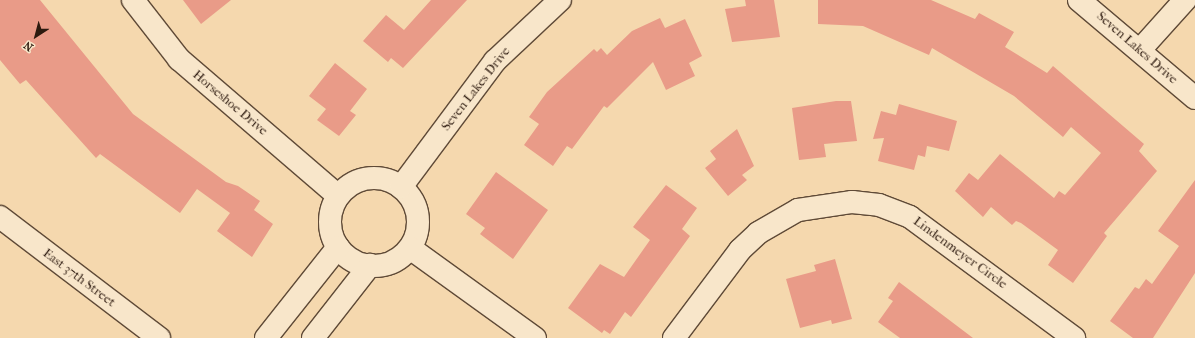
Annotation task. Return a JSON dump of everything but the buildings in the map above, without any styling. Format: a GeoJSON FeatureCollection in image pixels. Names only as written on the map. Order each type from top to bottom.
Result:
{"type":"FeatureCollection","features":[{"type":"Feature","properties":{"kind":"street","name":"Horseshoe Drive"},"geometry":{"type":"LineString","coordinates":[[133,0],[179,59],[338,196]]}},
{"type":"Feature","properties":{"kind":"street","name":"Seven Lakes Drive"},"geometry":{"type":"LineString","coordinates":[[401,187],[495,61],[560,0]]}},
{"type":"Feature","properties":{"kind":"street","name":"Seven Lakes Drive"},"geometry":{"type":"LineString","coordinates":[[1079,0],[1195,98]]}},
{"type":"Feature","properties":{"kind":"street"},"geometry":{"type":"LineString","coordinates":[[1140,50],[1185,0]]}},
{"type":"Feature","properties":{"kind":"street"},"geometry":{"type":"LineString","coordinates":[[368,179],[389,180],[401,187],[416,209],[417,229],[410,248],[388,264],[370,265],[348,257],[338,247],[330,221],[338,196],[348,186],[368,179]]}},
{"type":"Feature","properties":{"kind":"street","name":"Lindenmeyer Circle"},"geometry":{"type":"LineString","coordinates":[[674,338],[740,250],[758,233],[798,210],[852,202],[879,205],[910,217],[1074,338]]}},
{"type":"Feature","properties":{"kind":"street","name":"East 37th Street"},"geometry":{"type":"LineString","coordinates":[[0,217],[159,338]]}},
{"type":"Feature","properties":{"kind":"street"},"geometry":{"type":"LineString","coordinates":[[266,338],[338,247]]}},
{"type":"Feature","properties":{"kind":"street"},"geometry":{"type":"LineString","coordinates":[[410,248],[536,338]]}},
{"type":"Feature","properties":{"kind":"street"},"geometry":{"type":"LineString","coordinates":[[313,338],[370,265]]}}]}
